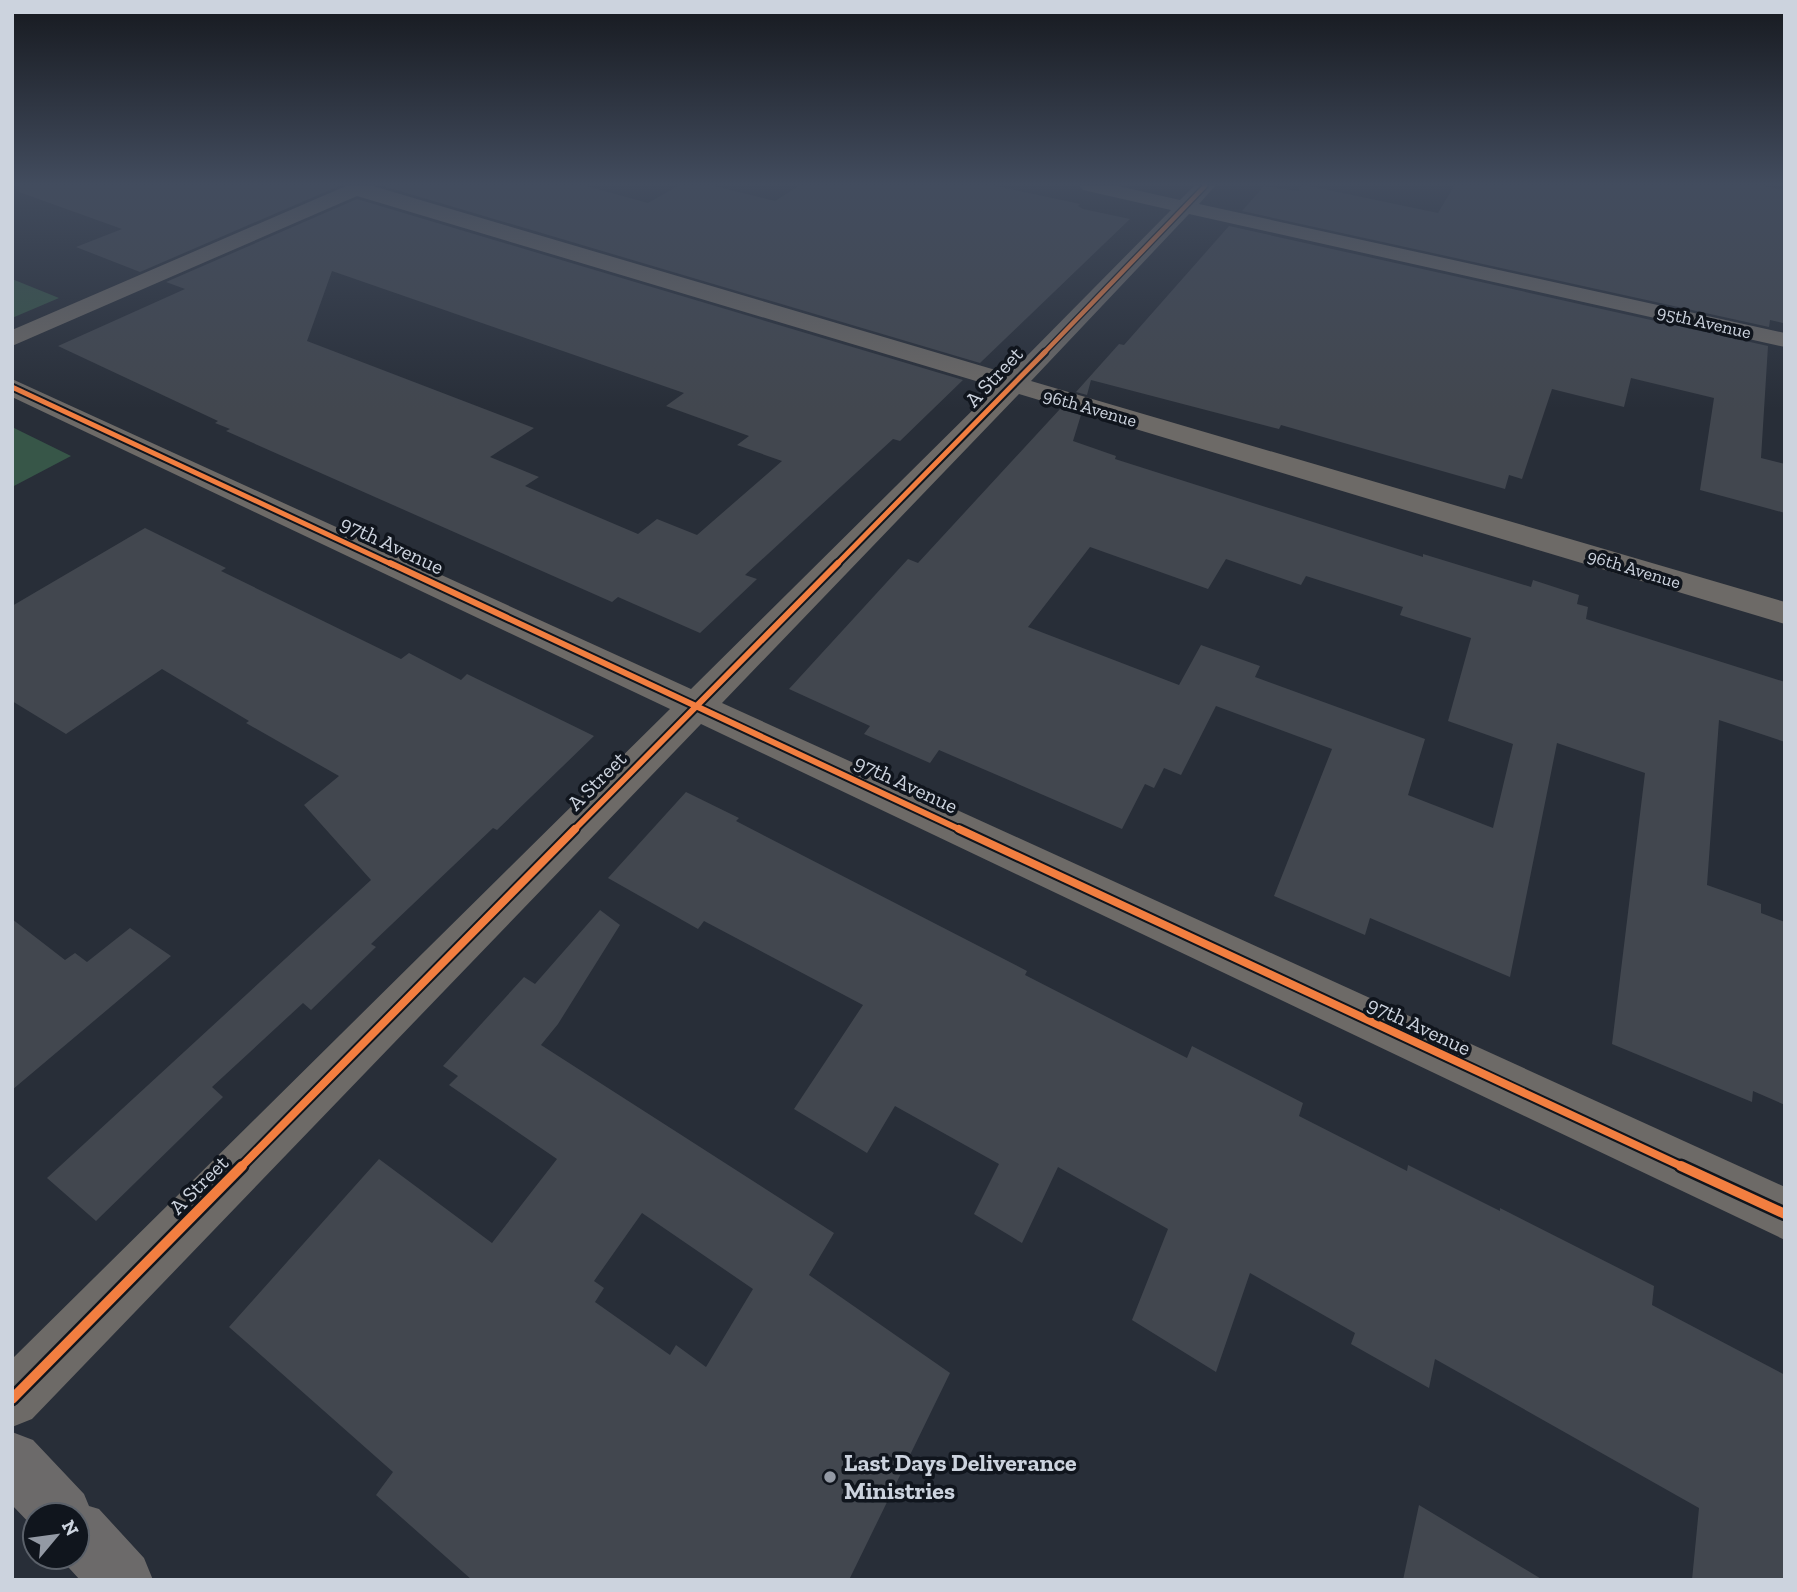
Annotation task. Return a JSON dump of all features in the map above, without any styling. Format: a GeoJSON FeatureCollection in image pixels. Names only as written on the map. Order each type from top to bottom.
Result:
{"type":"FeatureCollection","features":[{"type":"Feature","properties":{"kind":"main road"},"geometry":{"type":"LineString","coordinates":[[12,1461],[50,1501]]}},
{"type":"Feature","properties":{"kind":"main road"},"geometry":{"type":"LineString","coordinates":[[91,1546],[122,1580]]}},
{"type":"Feature","properties":{"kind":"street"},"geometry":{"type":"LineString","coordinates":[[12,339],[193,260]]}},
{"type":"Feature","properties":{"kind":"street","name":"96th Avenue"},"geometry":{"type":"LineString","coordinates":[[600,260],[1785,613]]}},
{"type":"Feature","properties":{"kind":"street","name":"A Street"},"geometry":{"type":"LineString","coordinates":[[12,1399],[1132,260]]}},
{"type":"Feature","properties":{"kind":"street","name":"95th Avenue"},"geometry":{"type":"LineString","coordinates":[[1456,260],[1785,340]]}},
{"type":"Feature","properties":{"kind":"street","name":"97th Avenue"},"geometry":{"type":"LineString","coordinates":[[12,387],[1785,1214]]}},
{"type":"Feature","properties":{"kind":"green space"},"geometry":{"type":"Polygon","coordinates":[[[12,279],[59,298],[12,318],[12,279]]]}},
{"type":"Feature","properties":{"kind":"green space"},"geometry":{"type":"Polygon","coordinates":[[[12,427],[71,456],[12,487],[12,427]]]}},
{"type":"Feature","properties":{"kind":"building"},"geometry":{"type":"Polygon","coordinates":[[[110,260],[167,260],[140,272],[110,260]]]}},
{"type":"Feature","properties":{"kind":"building"},"geometry":{"type":"Polygon","coordinates":[[[216,260],[562,260],[963,380],[900,441],[893,439],[745,575],[757,579],[700,633],[618,597],[612,602],[226,431],[230,429],[215,423],[218,421],[58,346],[185,289],[166,282],[216,260]],[[332,271],[307,341],[534,428],[490,457],[539,477],[525,486],[638,534],[657,519],[697,535],[782,461],[737,445],[749,436],[666,406],[684,393],[332,271]]]}},
{"type":"Feature","properties":{"kind":"building"},"geometry":{"type":"Polygon","coordinates":[[[634,260],[1087,260],[980,363],[634,260]]]}},
{"type":"Feature","properties":{"kind":"building"},"geometry":{"type":"Polygon","coordinates":[[[1199,260],[1383,260],[1768,346],[1761,458],[1785,464],[1785,513],[1700,490],[1714,398],[1631,378],[1624,407],[1552,389],[1522,479],[1509,475],[1505,489],[1281,425],[1279,429],[1091,380],[1087,395],[1076,392],[1119,344],[1124,345],[1199,260]]]}},
{"type":"Feature","properties":{"kind":"building"},"geometry":{"type":"Polygon","coordinates":[[[1466,260],[1784,260],[1783,323],[1770,320],[1769,327],[1466,260]]]}},
{"type":"Feature","properties":{"kind":"building"},"geometry":{"type":"Polygon","coordinates":[[[1060,409],[1081,415],[1073,441],[1116,456],[1115,459],[1423,557],[1423,554],[1531,587],[1533,580],[1579,595],[1577,604],[1588,607],[1586,619],[1785,682],[1785,742],[1719,720],[1707,885],[1761,904],[1761,913],[1785,922],[1785,1105],[1753,1091],[1752,1102],[1612,1044],[1645,773],[1557,743],[1510,977],[1370,918],[1365,935],[1274,896],[1332,749],[1216,706],[1181,775],[1164,768],[1154,788],[1145,784],[1122,829],[939,750],[930,763],[864,734],[870,726],[789,689],[908,559],[918,563],[1060,409]],[[1090,547],[1028,627],[1179,685],[1201,645],[1260,666],[1255,677],[1425,739],[1408,795],[1493,828],[1513,744],[1448,721],[1471,638],[1400,615],[1403,607],[1306,576],[1301,585],[1226,559],[1208,589],[1090,547]]]}},
{"type":"Feature","properties":{"kind":"building"},"geometry":{"type":"Polygon","coordinates":[[[145,528],[226,568],[221,571],[401,659],[409,653],[461,680],[467,674],[594,736],[497,830],[493,828],[371,944],[376,947],[311,1010],[303,1003],[212,1087],[223,1097],[96,1221],[47,1178],[371,880],[304,805],[339,776],[246,723],[249,721],[162,669],[66,734],[12,701],[12,606],[145,528]]]}},
{"type":"Feature","properties":{"kind":"building"},"geometry":{"type":"Polygon","coordinates":[[[686,792],[739,818],[736,821],[1027,971],[1025,975],[1187,1058],[1192,1046],[1303,1103],[1299,1116],[1407,1171],[1408,1165],[1500,1211],[1500,1208],[1654,1286],[1652,1305],[1785,1375],[1785,1580],[1692,1580],[1699,1508],[1435,1359],[1429,1388],[1351,1344],[1355,1333],[1250,1273],[1216,1372],[1132,1320],[1168,1229],[1058,1167],[1022,1243],[974,1214],[999,1164],[895,1106],[867,1153],[794,1109],[863,1005],[704,921],[698,929],[608,878],[686,792]]]}},
{"type":"Feature","properties":{"kind":"building"},"geometry":{"type":"Polygon","coordinates":[[[600,910],[620,925],[558,1024],[541,1045],[834,1233],[809,1275],[950,1373],[849,1580],[472,1580],[376,1495],[393,1472],[229,1327],[379,1159],[492,1243],[557,1159],[449,1085],[458,1076],[443,1066],[524,977],[535,984],[600,910]],[[642,1213],[594,1281],[604,1288],[595,1302],[670,1355],[676,1345],[706,1367],[753,1289],[642,1213]]]}},
{"type":"Feature","properties":{"kind":"building"},"geometry":{"type":"Polygon","coordinates":[[[12,919],[65,960],[75,953],[87,962],[130,928],[171,956],[12,1090],[12,919]]]}},
{"type":"Feature","properties":{"kind":"building"},"geometry":{"type":"Polygon","coordinates":[[[1419,1505],[1543,1580],[1403,1580],[1419,1505]]]}},
{"type":"Feature","properties":{"kind":"cycle path"},"geometry":{"type":"LineString","coordinates":[[12,1399],[988,411],[1133,260]]}},
{"type":"Feature","properties":{"kind":"cycle path"},"geometry":{"type":"LineString","coordinates":[[12,387],[1785,1214]]}},
{"type":"Feature","properties":{"kind":"place","name":"Last Days Deliverance Ministries"},"geometry":{"type":"Point","coordinates":[830,1477]}}]}
